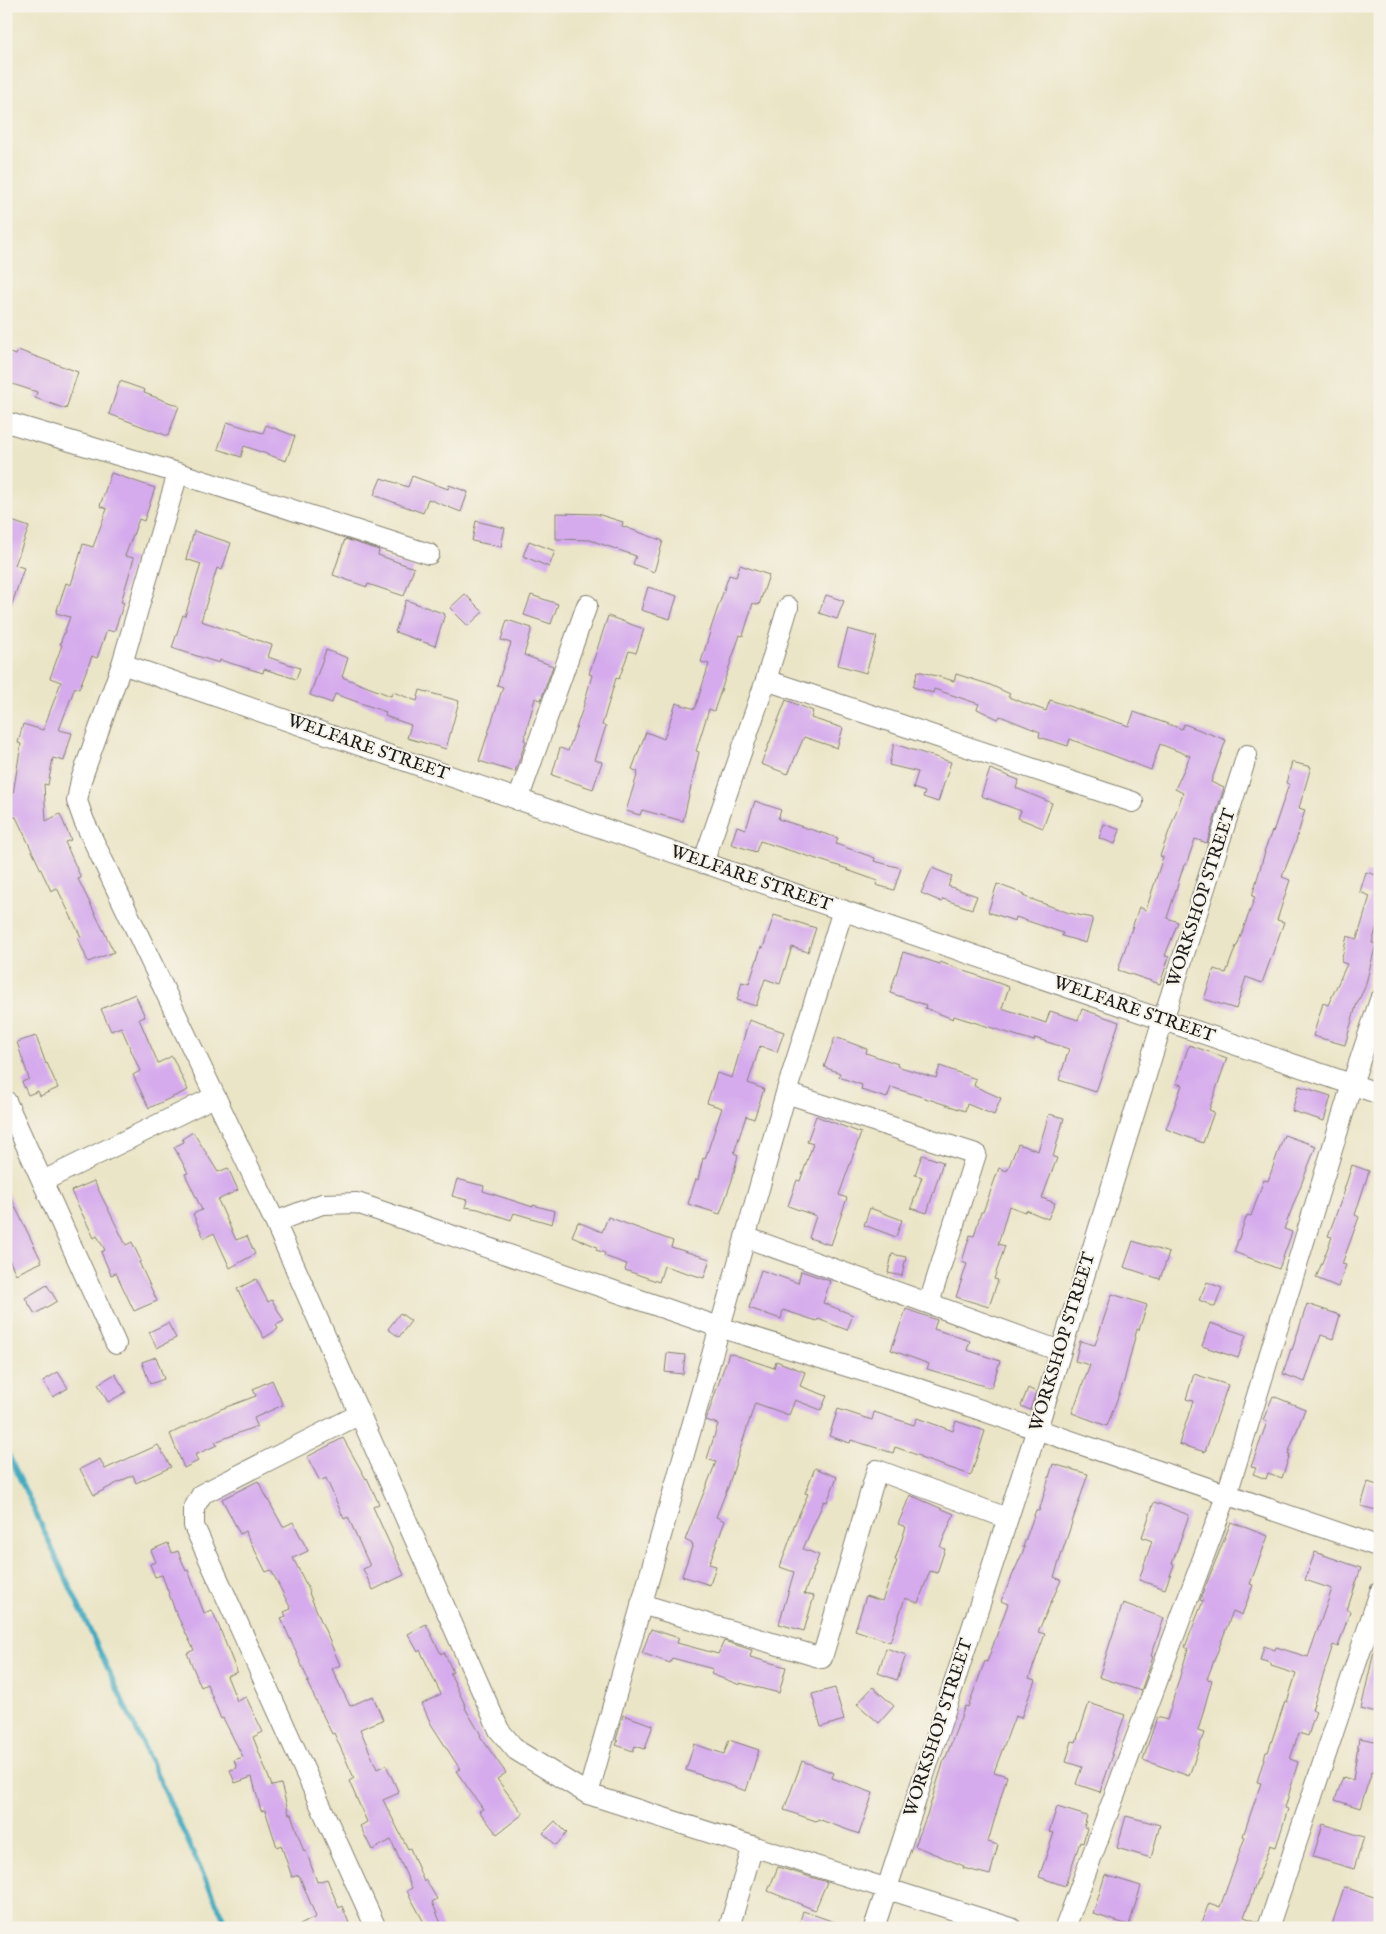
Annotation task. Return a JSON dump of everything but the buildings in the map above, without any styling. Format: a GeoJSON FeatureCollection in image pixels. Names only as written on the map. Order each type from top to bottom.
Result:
{"type":"FeatureCollection","features":[{"type":"Feature","properties":{"kind":"street"},"geometry":{"type":"LineString","coordinates":[[6,422],[178,473],[429,554]]}},
{"type":"Feature","properties":{"kind":"street"},"geometry":{"type":"LineString","coordinates":[[178,473],[122,664],[81,780],[77,801],[84,821],[275,1222],[499,1730],[516,1750],[588,1794],[1011,1928]]}},
{"type":"Feature","properties":{"kind":"street"},"geometry":{"type":"LineString","coordinates":[[518,800],[587,605]]}},
{"type":"Feature","properties":{"kind":"street"},"geometry":{"type":"LineString","coordinates":[[703,863],[766,680],[788,607]]}},
{"type":"Feature","properties":{"kind":"street","name":"WELFARE STREET"},"geometry":{"type":"LineString","coordinates":[[122,664],[1380,1094]]}},
{"type":"Feature","properties":{"kind":"street"},"geometry":{"type":"LineString","coordinates":[[766,680],[1133,802]]}},
{"type":"Feature","properties":{"kind":"street","name":"WORKSHOP STREET"},"geometry":{"type":"LineString","coordinates":[[874,1928],[1037,1429],[1163,1020],[1248,755]]}},
{"type":"Feature","properties":{"kind":"street"},"geometry":{"type":"LineString","coordinates":[[588,1794],[786,1093],[843,910]]}},
{"type":"Feature","properties":{"kind":"street"},"geometry":{"type":"LineString","coordinates":[[1065,1928],[1226,1494],[1352,1084],[1380,1000]]}},
{"type":"Feature","properties":{"kind":"street"},"geometry":{"type":"LineString","coordinates":[[786,1093],[976,1154],[929,1303]]}},
{"type":"Feature","properties":{"kind":"street"},"geometry":{"type":"LineString","coordinates":[[43,1181],[214,1097]]}},
{"type":"Feature","properties":{"kind":"street"},"geometry":{"type":"LineString","coordinates":[[6,1101],[116,1344]]}},
{"type":"Feature","properties":{"kind":"street"},"geometry":{"type":"LineString","coordinates":[[275,1222],[322,1204],[357,1203],[719,1327],[906,1384],[1380,1547]]}},
{"type":"Feature","properties":{"kind":"street"},"geometry":{"type":"LineString","coordinates":[[745,1237],[1060,1352]]}},
{"type":"Feature","properties":{"kind":"street"},"geometry":{"type":"LineString","coordinates":[[360,1414],[202,1494],[194,1508],[194,1526],[376,1928]]}},
{"type":"Feature","properties":{"kind":"street"},"geometry":{"type":"LineString","coordinates":[[641,1604],[822,1658],[877,1470],[1008,1518]]}},
{"type":"Feature","properties":{"kind":"street"},"geometry":{"type":"LineString","coordinates":[[1268,1928],[1380,1592]]}},
{"type":"Feature","properties":{"kind":"street"},"geometry":{"type":"LineString","coordinates":[[729,1928],[753,1846]]}},
{"type":"Feature","properties":{"kind":"waterway"},"geometry":{"type":"LineString","coordinates":[[6,1449],[228,1928]]}}]}
